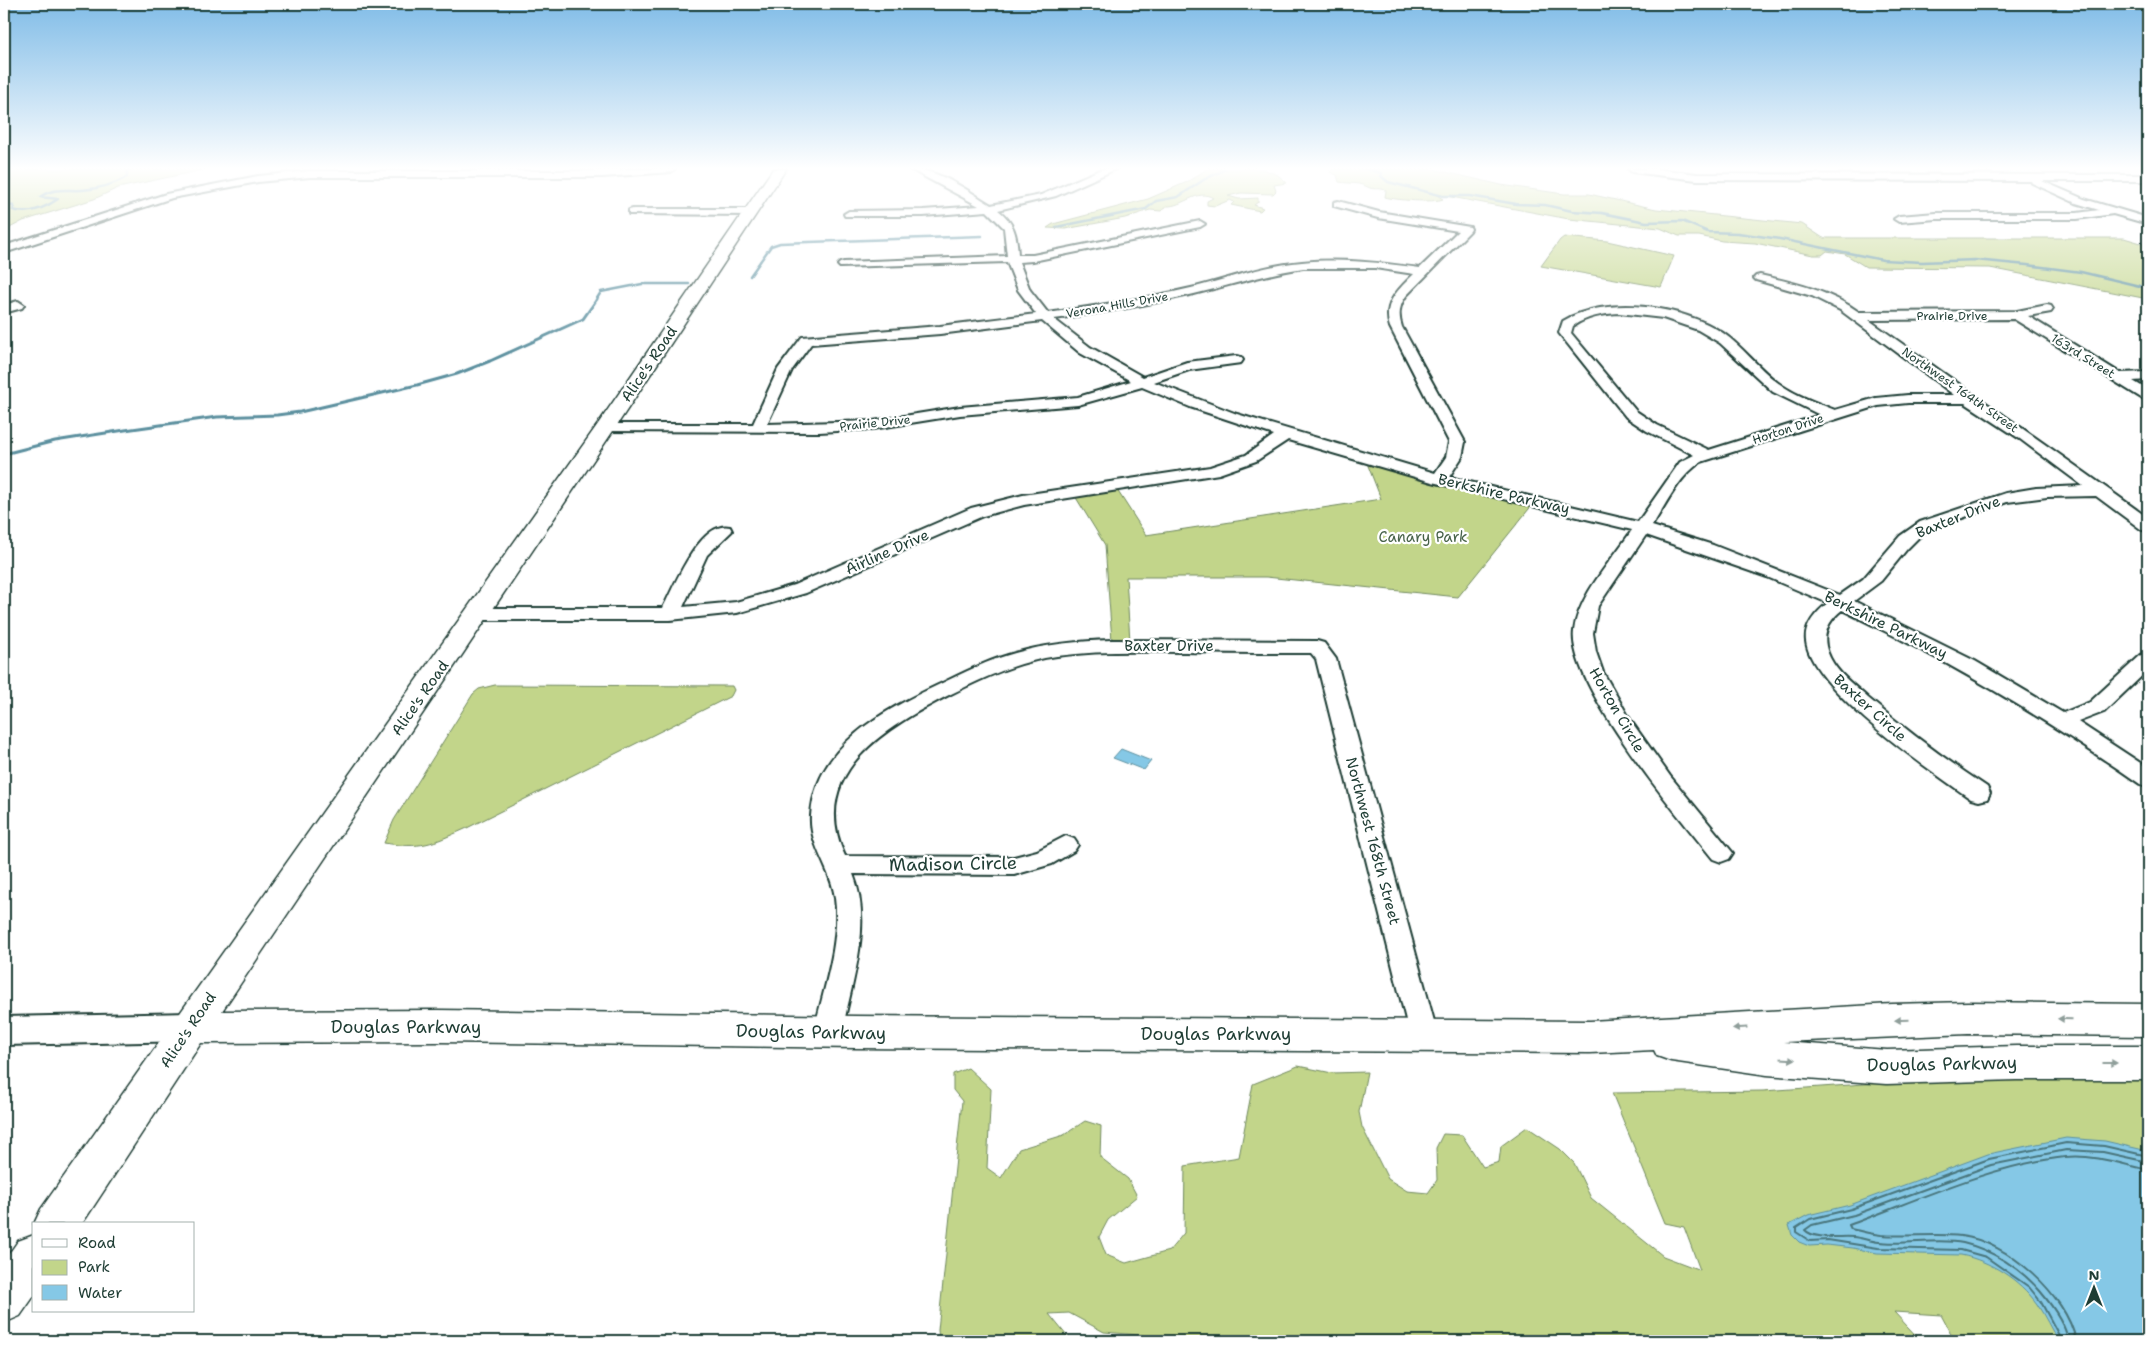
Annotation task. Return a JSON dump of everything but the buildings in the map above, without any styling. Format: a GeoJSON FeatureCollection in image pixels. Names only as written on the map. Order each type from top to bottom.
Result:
{"type":"FeatureCollection","features":[{"type":"Feature","properties":{"kind":"main road","name":"Alice's Road"},"geometry":{"type":"LineString","coordinates":[[57,1222],[190,1027],[605,428],[738,232]]}},
{"type":"Feature","properties":{"kind":"main road","name":"Douglas Parkway"},"geometry":{"type":"LineString","coordinates":[[190,1027],[438,1026],[828,1032],[1618,1037],[1779,1025],[1892,1020],[1968,1018],[2148,1020]]}},
{"type":"Feature","properties":{"kind":"main road","name":"Douglas Parkway"},"geometry":{"type":"LineString","coordinates":[[1618,1037],[1767,1058],[1887,1067],[2016,1062],[2148,1063]]}},
{"type":"Feature","properties":{"kind":"main road"},"geometry":{"type":"LineString","coordinates":[[4,1300],[32,1260]]}},
{"type":"Feature","properties":{"kind":"street"},"geometry":{"type":"LineString","coordinates":[[4,250],[60,232]]}},
{"type":"Feature","properties":{"kind":"street","name":"Berkshire Parkway"},"geometry":{"type":"LineString","coordinates":[[1009,232],[1012,259],[1019,280],[1045,317],[1074,342],[1107,363],[1141,381],[1210,410],[1286,434],[1439,479],[1566,508],[1642,528],[1741,562],[1841,602],[1932,647],[2062,721],[2148,779]]}},
{"type":"Feature","properties":{"kind":"street"},"geometry":{"type":"LineString","coordinates":[[844,265],[1012,259],[1042,256],[1162,232]]}},
{"type":"Feature","properties":{"kind":"street"},"geometry":{"type":"LineString","coordinates":[[1439,479],[1454,459],[1457,442],[1393,319],[1393,311],[1398,297],[1463,232]]}},
{"type":"Feature","properties":{"kind":"street","name":"Verona Hills Drive"},"geometry":{"type":"LineString","coordinates":[[758,428],[785,369],[807,340],[940,330],[1045,317],[1142,302],[1200,290],[1265,271],[1303,265],[1375,265],[1423,272]]}},
{"type":"Feature","properties":{"kind":"street","name":"Northwest 164th Street"},"geometry":{"type":"LineString","coordinates":[[1760,278],[1832,299],[2148,526]]}},
{"type":"Feature","properties":{"kind":"street"},"geometry":{"type":"LineString","coordinates":[[4,310],[18,305]]}},
{"type":"Feature","properties":{"kind":"street","name":"Prairie Drive"},"geometry":{"type":"LineString","coordinates":[[1857,316],[2017,316],[2047,309]]}},
{"type":"Feature","properties":{"kind":"street"},"geometry":{"type":"LineString","coordinates":[[1707,455],[1652,428],[1632,414],[1568,338],[1565,328],[1567,324],[1577,317],[1593,313],[1616,311],[1642,312],[1670,317],[1707,330],[1723,340],[1772,384],[1790,396],[1833,415]]}},
{"type":"Feature","properties":{"kind":"street","name":"163rd Street"},"geometry":{"type":"LineString","coordinates":[[2017,316],[2148,396]]}},
{"type":"Feature","properties":{"kind":"street","name":"Prairie Drive"},"geometry":{"type":"LineString","coordinates":[[605,428],[848,427],[894,423],[960,411],[1058,404],[1099,396],[1187,366],[1236,360]]}},
{"type":"Feature","properties":{"kind":"street"},"geometry":{"type":"LineString","coordinates":[[2117,377],[2148,376]]}},
{"type":"Feature","properties":{"kind":"street","name":"Horton Drive"},"geometry":{"type":"LineString","coordinates":[[1642,528],[1686,465],[1707,455],[1876,402],[1970,399]]}},
{"type":"Feature","properties":{"kind":"street","name":"Airline Drive"},"geometry":{"type":"LineString","coordinates":[[477,614],[670,614],[737,607],[800,589],[977,512],[1023,500],[1214,471],[1251,458],[1286,434]]}},
{"type":"Feature","properties":{"kind":"street","name":"Baxter Drive"},"geometry":{"type":"LineString","coordinates":[[1841,602],[1875,578],[1906,539],[1923,527],[2013,496],[2043,492],[2101,492]]}},
{"type":"Feature","properties":{"kind":"street","name":"Horton Circle"},"geometry":{"type":"LineString","coordinates":[[1642,528],[1589,606],[1583,633],[1586,652],[1598,680],[1641,752],[1721,853]]}},
{"type":"Feature","properties":{"kind":"street"},"geometry":{"type":"LineString","coordinates":[[670,614],[699,553],[724,530]]}},
{"type":"Feature","properties":{"kind":"street","name":"Baxter Circle"},"geometry":{"type":"LineString","coordinates":[[1841,602],[1824,616],[1816,630],[1815,641],[1818,652],[1832,675],[1903,739],[1979,793]]}},
{"type":"Feature","properties":{"kind":"street","name":"Baxter Drive"},"geometry":{"type":"LineString","coordinates":[[828,1032],[849,919],[848,898],[843,880],[824,833],[823,808],[830,780],[842,760],[856,744],[899,712],[1001,663],[1050,650],[1082,647],[1317,647]]}},
{"type":"Feature","properties":{"kind":"street","name":"Northwest 168th Street"},"geometry":{"type":"LineString","coordinates":[[1317,647],[1326,659],[1424,1036]]}},
{"type":"Feature","properties":{"kind":"street"},"geometry":{"type":"LineString","coordinates":[[2062,721],[2097,707],[2148,659]]}},
{"type":"Feature","properties":{"kind":"street","name":"Madison Circle"},"geometry":{"type":"LineString","coordinates":[[836,866],[1014,866],[1044,858],[1066,845]]}},
{"type":"Feature","properties":{"kind":"street","name":"Douglas Parkway"},"geometry":{"type":"LineString","coordinates":[[4,1031],[190,1027]]}},
{"type":"Feature","properties":{"kind":"green space"},"geometry":{"type":"Polygon","coordinates":[[[1669,232],[1814,232],[1823,238],[2124,238],[2148,245],[2148,299],[1990,268],[1866,267],[1845,254],[1827,251],[1822,255],[1813,255],[1755,243],[1722,241],[1699,236],[1679,236],[1669,232]]]}},
{"type":"Feature","properties":{"kind":"green space"},"geometry":{"type":"Polygon","coordinates":[[[1564,237],[1607,241],[1674,256],[1661,287],[1541,266],[1564,237]]]}},
{"type":"Feature","properties":{"kind":"green space","name":"Canary Park"},"geometry":{"type":"Polygon","coordinates":[[[1367,463],[1439,483],[1533,504],[1458,597],[1266,577],[1126,577],[1130,641],[1112,641],[1105,545],[1075,496],[1117,490],[1146,535],[1381,499],[1367,463]]]}},
{"type":"Feature","properties":{"kind":"green space"},"geometry":{"type":"Polygon","coordinates":[[[495,685],[732,686],[734,690],[731,696],[465,829],[426,844],[397,845],[384,843],[394,820],[473,694],[479,689],[495,685]]]}},
{"type":"Feature","properties":{"kind":"green space"},"geometry":{"type":"Polygon","coordinates":[[[1298,1066],[1332,1073],[1367,1072],[1359,1112],[1362,1127],[1388,1179],[1407,1191],[1428,1193],[1437,1180],[1436,1148],[1443,1134],[1462,1135],[1483,1167],[1499,1162],[1501,1146],[1527,1127],[1560,1149],[1574,1163],[1591,1198],[1663,1256],[1700,1270],[1684,1227],[1665,1223],[1612,1093],[1763,1091],[1995,1075],[2148,1075],[2148,1341],[1955,1341],[1941,1315],[1894,1312],[1921,1341],[1166,1341],[1162,1337],[1104,1332],[1069,1313],[1049,1314],[1071,1341],[939,1341],[938,1330],[962,1101],[953,1090],[953,1074],[968,1068],[991,1089],[987,1168],[1001,1178],[1019,1149],[1064,1135],[1085,1121],[1101,1126],[1100,1157],[1128,1179],[1137,1196],[1108,1220],[1099,1237],[1106,1255],[1126,1263],[1169,1251],[1184,1233],[1185,1166],[1239,1157],[1253,1084],[1298,1066]]]}},
{"type":"Feature","properties":{"kind":"water"},"geometry":{"type":"Polygon","coordinates":[[[1121,749],[1151,761],[1144,770],[1113,758],[1121,749]]]}},
{"type":"Feature","properties":{"kind":"water"},"geometry":{"type":"Polygon","coordinates":[[[2066,1138],[2105,1141],[2148,1151],[2148,1341],[2058,1341],[2037,1304],[2022,1287],[2003,1272],[1972,1258],[1961,1255],[1877,1253],[1827,1245],[1809,1246],[1799,1242],[1792,1235],[1789,1225],[1808,1215],[1850,1205],[1988,1154],[2066,1138]]]}},
{"type":"Feature","properties":{"kind":"waterway"},"geometry":{"type":"LineString","coordinates":[[1707,232],[1738,233],[1780,239],[1883,260],[1922,262],[1975,260],[2027,265],[2081,272],[2148,288]]}},
{"type":"Feature","properties":{"kind":"waterway"},"geometry":{"type":"LineString","coordinates":[[750,276],[771,246],[780,243],[982,236]]}},
{"type":"Feature","properties":{"kind":"waterway"},"geometry":{"type":"LineString","coordinates":[[596,300],[601,292],[642,284],[689,284]]}},
{"type":"Feature","properties":{"kind":"waterway"},"geometry":{"type":"LineString","coordinates":[[4,454],[55,441],[125,430],[217,417],[277,415],[300,412],[417,385],[457,374],[490,361],[583,319],[597,299]]}}]}
